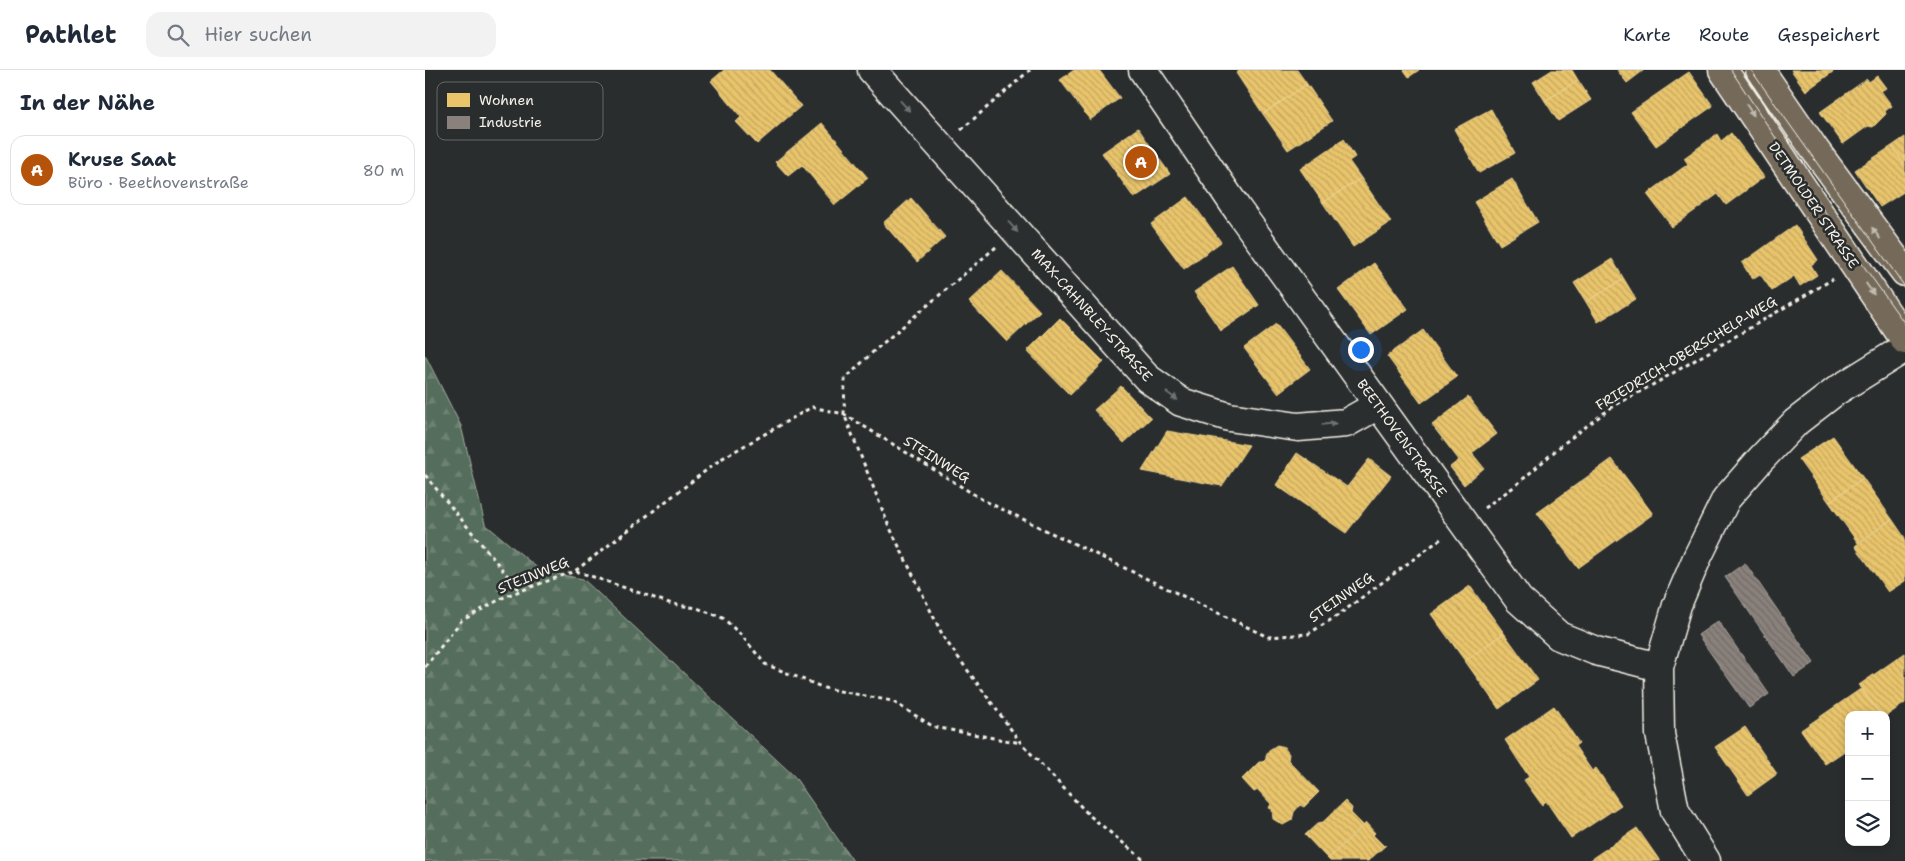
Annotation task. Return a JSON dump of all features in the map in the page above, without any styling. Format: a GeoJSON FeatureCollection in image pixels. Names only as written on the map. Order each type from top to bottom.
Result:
{"type":"FeatureCollection","features":[{"type":"Feature","properties":{"kind":"main road","name":"DETMOLDER STRASSE"},"geometry":{"type":"LineString","coordinates":[[1723,70],[1905,340]]}},
{"type":"Feature","properties":{"kind":"main road"},"geometry":{"type":"LineString","coordinates":[[1760,70],[1815,150],[1905,272]]}},
{"type":"Feature","properties":{"kind":"street","name":"MAX-CAHNBLEY-STRASSE"},"geometry":{"type":"LineString","coordinates":[[872,70],[1147,378],[1181,402],[1229,417],[1298,427],[1346,423],[1378,405]]}},
{"type":"Feature","properties":{"kind":"street","name":"BEETHOVENSTRASSE"},"geometry":{"type":"LineString","coordinates":[[1143,70],[1238,210],[1519,600],[1559,636],[1596,651],[1659,667]]}},
{"type":"Feature","properties":{"kind":"street"},"geometry":{"type":"LineString","coordinates":[[1706,861],[1675,811],[1660,734],[1659,667],[1677,605],[1697,558],[1726,499],[1760,460],[1796,422],[1837,391],[1905,348]]}},
{"type":"Feature","properties":{"kind":"path"},"geometry":{"type":"LineString","coordinates":[[955,135],[1030,70]]}},
{"type":"Feature","properties":{"kind":"path"},"geometry":{"type":"LineString","coordinates":[[1015,230],[875,350],[845,379],[844,414],[888,524],[944,638],[1021,743],[1089,815],[1145,861]]}},
{"type":"Feature","properties":{"kind":"path","name":"FRIEDRICH-OBERSCHELP-WEG"},"geometry":{"type":"LineString","coordinates":[[1463,523],[1515,486],[1563,444],[1612,407],[1855,266]]}},
{"type":"Feature","properties":{"kind":"path","name":"STEINWEG"},"geometry":{"type":"LineString","coordinates":[[425,667],[461,621],[506,596],[575,571],[729,455],[812,407],[844,414],[983,500],[1269,638],[1308,634],[1337,616],[1463,523]]}},
{"type":"Feature","properties":{"kind":"path"},"geometry":{"type":"LineString","coordinates":[[425,475],[520,591]]}},
{"type":"Feature","properties":{"kind":"path"},"geometry":{"type":"LineString","coordinates":[[575,571],[672,604],[697,608],[723,618],[743,637],[765,664],[824,688],[892,701],[933,727],[1021,743]]}},
{"type":"Feature","properties":{"kind":"green space"},"geometry":{"type":"Polygon","coordinates":[[[425,355],[461,426],[485,524],[541,571],[583,579],[794,776],[853,861],[425,861],[425,355]]]}},
{"type":"Feature","properties":{"kind":"building: Wohnen"},"geometry":{"type":"Polygon","coordinates":[[[724,70],[770,70],[801,106],[757,144],[736,122],[741,117],[711,81],[724,70]]]}},
{"type":"Feature","properties":{"kind":"building: Wohnen"},"geometry":{"type":"Polygon","coordinates":[[[1074,70],[1099,70],[1120,98],[1090,120],[1060,80],[1074,70]]]}},
{"type":"Feature","properties":{"kind":"building: Wohnen"},"geometry":{"type":"Polygon","coordinates":[[[1241,70],[1297,70],[1307,84],[1263,114],[1236,73],[1241,70]]]}},
{"type":"Feature","properties":{"kind":"building: Wohnen"},"geometry":{"type":"Polygon","coordinates":[[[1404,70],[1419,70],[1409,77],[1404,70]]]}},
{"type":"Feature","properties":{"kind":"building: Wohnen"},"geometry":{"type":"Polygon","coordinates":[[[1552,70],[1572,70],[1578,80],[1545,101],[1533,82],[1552,70]]]}},
{"type":"Feature","properties":{"kind":"building: Wohnen"},"geometry":{"type":"Polygon","coordinates":[[[1617,70],[1644,70],[1627,83],[1617,70]]]}},
{"type":"Feature","properties":{"kind":"building: Wohnen"},"geometry":{"type":"Polygon","coordinates":[[[1791,70],[1833,70],[1834,71],[1806,91],[1791,70]]]}},
{"type":"Feature","properties":{"kind":"building: Wohnen"},"geometry":{"type":"Polygon","coordinates":[[[1689,72],[1713,106],[1656,146],[1631,112],[1689,72]]]}},
{"type":"Feature","properties":{"kind":"building: Wohnen"},"geometry":{"type":"Polygon","coordinates":[[[1877,76],[1886,88],[1881,91],[1892,106],[1885,111],[1886,114],[1873,127],[1868,126],[1843,144],[1820,112],[1867,79],[1869,82],[1877,76]]]}},
{"type":"Feature","properties":{"kind":"building: Wohnen"},"geometry":{"type":"Polygon","coordinates":[[[1578,80],[1591,100],[1558,121],[1545,101],[1578,80]]]}},
{"type":"Feature","properties":{"kind":"building: Wohnen"},"geometry":{"type":"Polygon","coordinates":[[[1307,84],[1332,121],[1288,150],[1263,114],[1307,84]]]}},
{"type":"Feature","properties":{"kind":"building: Wohnen"},"geometry":{"type":"Polygon","coordinates":[[[1491,109],[1515,153],[1479,173],[1454,129],[1491,109]]]}},
{"type":"Feature","properties":{"kind":"building: Wohnen"},"geometry":{"type":"Polygon","coordinates":[[[822,123],[868,178],[835,205],[802,165],[788,176],[775,162],[822,123]]]}},
{"type":"Feature","properties":{"kind":"building: Wohnen"},"geometry":{"type":"Polygon","coordinates":[[[1138,128],[1170,174],[1134,198],[1102,153],[1138,128]]]}},
{"type":"Feature","properties":{"kind":"building: Wohnen"},"geometry":{"type":"Polygon","coordinates":[[[1731,133],[1764,177],[1726,205],[1718,194],[1672,227],[1647,194],[1688,164],[1684,158],[1717,134],[1721,141],[1731,133]]]}},
{"type":"Feature","properties":{"kind":"building: Wohnen"},"geometry":{"type":"Polygon","coordinates":[[[1905,137],[1905,165],[1892,146],[1905,137]]]}},
{"type":"Feature","properties":{"kind":"building: Wohnen"},"geometry":{"type":"Polygon","coordinates":[[[1344,139],[1355,157],[1349,161],[1361,178],[1323,203],[1300,169],[1344,139]]]}},
{"type":"Feature","properties":{"kind":"building: Wohnen"},"geometry":{"type":"Polygon","coordinates":[[[1892,146],[1905,165],[1905,191],[1880,207],[1855,170],[1892,146]]]}},
{"type":"Feature","properties":{"kind":"building: Wohnen"},"geometry":{"type":"Polygon","coordinates":[[[1361,178],[1391,222],[1353,247],[1323,203],[1361,178]]]}},
{"type":"Feature","properties":{"kind":"building: Wohnen"},"geometry":{"type":"Polygon","coordinates":[[[1512,179],[1538,222],[1500,245],[1474,202],[1512,179]]]}},
{"type":"Feature","properties":{"kind":"building: Wohnen"},"geometry":{"type":"Polygon","coordinates":[[[1188,197],[1221,242],[1184,269],[1151,224],[1188,197]]]}},
{"type":"Feature","properties":{"kind":"building: Wohnen"},"geometry":{"type":"Polygon","coordinates":[[[911,198],[945,237],[917,262],[883,223],[911,198]]]}},
{"type":"Feature","properties":{"kind":"building: Wohnen"},"geometry":{"type":"Polygon","coordinates":[[[1795,225],[1818,260],[1811,265],[1817,275],[1800,286],[1794,276],[1772,291],[1760,274],[1752,279],[1742,263],[1795,225]]]}},
{"type":"Feature","properties":{"kind":"building: Wohnen"},"geometry":{"type":"Polygon","coordinates":[[[1612,259],[1624,279],[1586,302],[1574,283],[1612,259]]]}},
{"type":"Feature","properties":{"kind":"building: Wohnen"},"geometry":{"type":"Polygon","coordinates":[[[1374,263],[1408,309],[1371,335],[1338,290],[1374,263]]]}},
{"type":"Feature","properties":{"kind":"building: Wohnen"},"geometry":{"type":"Polygon","coordinates":[[[1232,266],[1259,305],[1221,331],[1194,292],[1232,266]]]}},
{"type":"Feature","properties":{"kind":"building: Wohnen"},"geometry":{"type":"Polygon","coordinates":[[[1002,271],[1040,311],[1007,342],[969,302],[1002,271]]]}},
{"type":"Feature","properties":{"kind":"building: Wohnen"},"geometry":{"type":"Polygon","coordinates":[[[1624,279],[1636,299],[1598,322],[1586,302],[1624,279]]]}},
{"type":"Feature","properties":{"kind":"building: Wohnen"},"geometry":{"type":"Polygon","coordinates":[[[1060,318],[1104,362],[1070,395],[1027,351],[1060,318]]]}},
{"type":"Feature","properties":{"kind":"building: Wohnen"},"geometry":{"type":"Polygon","coordinates":[[[1276,324],[1310,369],[1278,393],[1244,348],[1276,324]]]}},
{"type":"Feature","properties":{"kind":"building: Wohnen"},"geometry":{"type":"Polygon","coordinates":[[[1423,330],[1457,377],[1421,403],[1387,356],[1423,330]]]}},
{"type":"Feature","properties":{"kind":"building: Wohnen"},"geometry":{"type":"Polygon","coordinates":[[[1121,386],[1151,418],[1124,443],[1094,410],[1121,386]]]}},
{"type":"Feature","properties":{"kind":"building: Wohnen"},"geometry":{"type":"Polygon","coordinates":[[[1468,397],[1497,434],[1472,453],[1484,468],[1464,485],[1450,467],[1459,460],[1432,425],[1468,397]]]}},
{"type":"Feature","properties":{"kind":"building: Wohnen"},"geometry":{"type":"Polygon","coordinates":[[[1167,431],[1249,445],[1222,486],[1142,471],[1167,431]]]}},
{"type":"Feature","properties":{"kind":"building: Wohnen"},"geometry":{"type":"Polygon","coordinates":[[[1833,436],[1863,478],[1829,502],[1798,459],[1833,436]]]}},
{"type":"Feature","properties":{"kind":"building: Wohnen"},"geometry":{"type":"Polygon","coordinates":[[[1297,453],[1347,487],[1369,459],[1391,476],[1346,533],[1276,485],[1297,453]]]}},
{"type":"Feature","properties":{"kind":"building: Wohnen"},"geometry":{"type":"Polygon","coordinates":[[[1612,459],[1653,514],[1578,568],[1537,513],[1612,459]]]}},
{"type":"Feature","properties":{"kind":"building: Wohnen"},"geometry":{"type":"Polygon","coordinates":[[[1863,478],[1892,519],[1858,543],[1829,502],[1863,478]]]}},
{"type":"Feature","properties":{"kind":"building: Wohnen"},"geometry":{"type":"Polygon","coordinates":[[[1892,519],[1905,538],[1905,581],[1888,592],[1855,546],[1892,519]]]}},
{"type":"Feature","properties":{"kind":"building: Wohnen"},"geometry":{"type":"Polygon","coordinates":[[[1470,586],[1504,633],[1465,661],[1431,614],[1470,586]]]}},
{"type":"Feature","properties":{"kind":"building: Wohnen"},"geometry":{"type":"Polygon","coordinates":[[[1504,633],[1538,680],[1499,709],[1465,661],[1504,633]]]}},
{"type":"Feature","properties":{"kind":"building: Wohnen"},"geometry":{"type":"Polygon","coordinates":[[[1905,653],[1905,703],[1890,713],[1890,711],[1877,711],[1859,685],[1905,653]]]}},
{"type":"Feature","properties":{"kind":"building: Wohnen"},"geometry":{"type":"Polygon","coordinates":[[[1862,688],[1877,711],[1845,711],[1845,751],[1825,764],[1801,730],[1862,688]]]}},
{"type":"Feature","properties":{"kind":"building: Wohnen"},"geometry":{"type":"Polygon","coordinates":[[[1554,706],[1579,743],[1575,746],[1592,771],[1596,768],[1621,805],[1571,838],[1546,801],[1542,805],[1524,780],[1529,777],[1505,740],[1554,706]]]}},
{"type":"Feature","properties":{"kind":"building: Wohnen"},"geometry":{"type":"Polygon","coordinates":[[[1745,727],[1777,774],[1748,795],[1715,747],[1745,727]]]}},
{"type":"Feature","properties":{"kind":"building: Wohnen"},"geometry":{"type":"Polygon","coordinates":[[[1277,745],[1284,747],[1289,754],[1288,760],[1319,792],[1304,807],[1300,805],[1294,812],[1292,820],[1283,825],[1273,819],[1272,809],[1269,808],[1271,804],[1258,790],[1254,792],[1242,779],[1259,762],[1263,762],[1269,750],[1277,745]]]}},
{"type":"Feature","properties":{"kind":"building: Wohnen"},"geometry":{"type":"Polygon","coordinates":[[[1345,801],[1352,808],[1351,813],[1363,825],[1328,859],[1305,835],[1318,823],[1323,822],[1345,801]]]}},
{"type":"Feature","properties":{"kind":"building: Wohnen"},"geometry":{"type":"Polygon","coordinates":[[[1366,823],[1375,833],[1373,835],[1384,846],[1386,845],[1368,861],[1330,861],[1328,859],[1366,823]]]}},
{"type":"Feature","properties":{"kind":"building: Wohnen"},"geometry":{"type":"Polygon","coordinates":[[[1637,828],[1660,861],[1588,861],[1637,828]]]}},
{"type":"Feature","properties":{"kind":"building: Industrie"},"geometry":{"type":"Polygon","coordinates":[[[1745,563],[1814,663],[1794,677],[1725,577],[1745,563]]]}},
{"type":"Feature","properties":{"kind":"building: Industrie"},"geometry":{"type":"Polygon","coordinates":[[[1718,621],[1769,694],[1749,708],[1698,635],[1718,621]]]}},
{"type":"Feature","properties":{"kind":"tram line"},"geometry":{"type":"LineString","coordinates":[[1731,70],[1818,202],[1905,324]]}},
{"type":"Feature","properties":{"kind":"tram line"},"geometry":{"type":"LineString","coordinates":[[1751,70],[1905,287]]}},
{"type":"Feature","properties":{"kind":"place","name":"Kruse Saat"},"geometry":{"type":"Point","coordinates":[1141,162]}}]}
